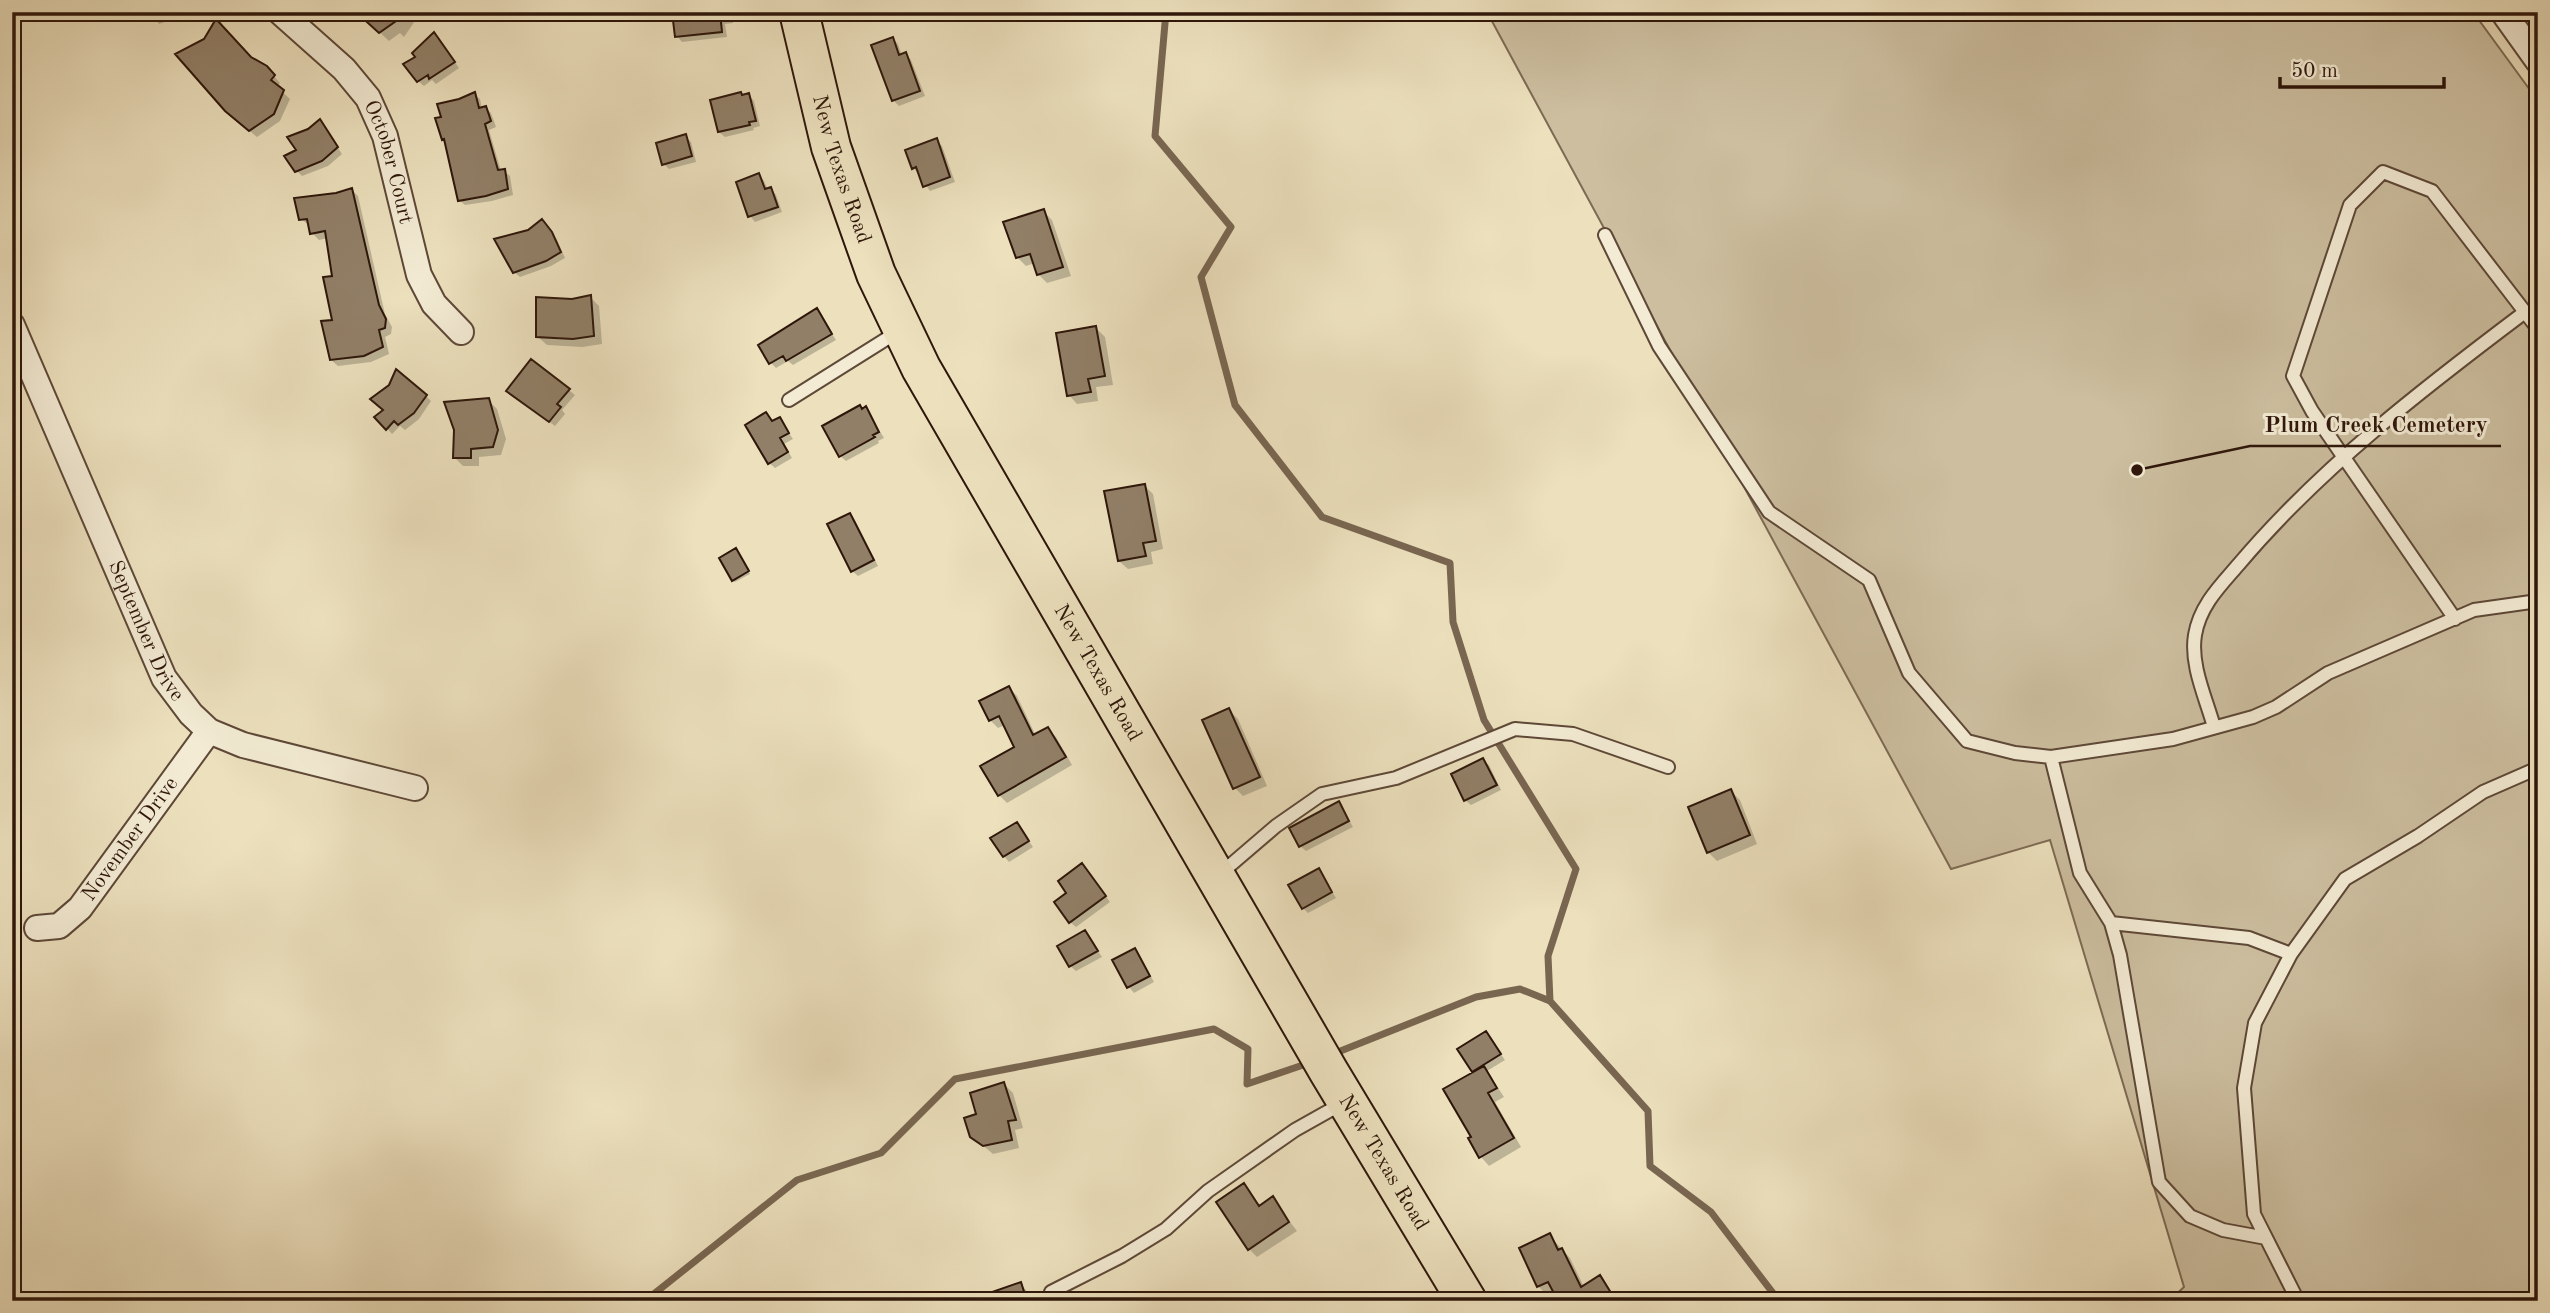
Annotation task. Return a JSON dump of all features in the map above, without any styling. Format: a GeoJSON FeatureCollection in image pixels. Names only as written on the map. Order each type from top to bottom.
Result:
{"type":"FeatureCollection","features":[{"type":"Feature","properties":{"kind":"main road","name":"New Texas Road"},"geometry":{"type":"LineString","coordinates":[[799,12],[831,147],[876,274],[920,368],[1346,1101],[1467,1301]]}},
{"type":"Feature","properties":{"kind":"street","name":"October Court"},"geometry":{"type":"LineString","coordinates":[[280,12],[344,69],[368,99],[385,136],[419,275],[434,304],[461,332]]}},
{"type":"Feature","properties":{"kind":"street"},"geometry":{"type":"LineString","coordinates":[[2503,12],[2538,61]]}},
{"type":"Feature","properties":{"kind":"street","name":"September Drive"},"geometry":{"type":"LineString","coordinates":[[12,325],[164,678],[191,714],[209,731],[243,745],[415,788]]}},
{"type":"Feature","properties":{"kind":"street","name":"November Drive"},"geometry":{"type":"LineString","coordinates":[[37,928],[60,926],[80,908],[209,731]]}},
{"type":"Feature","properties":{"kind":"lane"},"geometry":{"type":"LineString","coordinates":[[2455,619],[2312,411],[2293,376],[2350,205],[2383,172],[2432,191],[2538,329]]}},
{"type":"Feature","properties":{"kind":"lane"},"geometry":{"type":"LineString","coordinates":[[1605,235],[1659,346],[1769,512],[1869,580],[1909,673],[1967,741],[2015,753],[2052,757],[2173,739],[2253,718],[2276,707],[2328,673],[2474,610],[2538,601]]}},
{"type":"Feature","properties":{"kind":"lane"},"geometry":{"type":"LineString","coordinates":[[2214,727],[2194,660],[2195,636],[2201,615],[2212,596],[2265,533],[2344,457],[2525,312]]}},
{"type":"Feature","properties":{"kind":"lane"},"geometry":{"type":"LineString","coordinates":[[789,400],[902,329]]}},
{"type":"Feature","properties":{"kind":"lane"},"geometry":{"type":"LineString","coordinates":[[1216,878],[1276,826],[1322,794],[1396,778],[1515,729],[1573,734],[1668,767]]}},
{"type":"Feature","properties":{"kind":"lane"},"geometry":{"type":"LineString","coordinates":[[2052,757],[2080,873],[2111,923],[2120,955],[2159,1182],[2190,1216],[2223,1230],[2266,1238]]}},
{"type":"Feature","properties":{"kind":"lane"},"geometry":{"type":"LineString","coordinates":[[2298,1301],[2254,1214],[2244,1088],[2255,1023],[2291,954],[2345,879],[2418,836],[2483,792],[2538,768]]}},
{"type":"Feature","properties":{"kind":"lane"},"geometry":{"type":"LineString","coordinates":[[2111,923],[2249,938],[2291,954]]}},
{"type":"Feature","properties":{"kind":"lane"},"geometry":{"type":"LineString","coordinates":[[1051,1292],[1122,1256],[1166,1229],[1208,1191],[1295,1130],[1346,1101]]}},
{"type":"Feature","properties":{"kind":"shaded area"},"geometry":{"type":"Polygon","coordinates":[[[1487,12],[2473,12],[2538,101],[2538,1301],[2169,1301],[2184,1287],[2050,840],[1951,869],[1487,12]]]}},
{"type":"Feature","properties":{"kind":"building"},"geometry":{"type":"Polygon","coordinates":[[[356,12],[409,12],[379,33],[356,12]]]}},
{"type":"Feature","properties":{"kind":"building"},"geometry":{"type":"Polygon","coordinates":[[[672,12],[720,12],[722,32],[675,37],[672,12]]]}},
{"type":"Feature","properties":{"kind":"building"},"geometry":{"type":"Polygon","coordinates":[[[216,19],[251,57],[267,66],[275,75],[271,80],[284,90],[274,114],[249,131],[225,111],[175,54],[204,39],[216,19]]]}},
{"type":"Feature","properties":{"kind":"building"},"geometry":{"type":"Polygon","coordinates":[[[434,32],[455,62],[429,79],[428,75],[417,82],[403,64],[415,57],[412,53],[434,32]]]}},
{"type":"Feature","properties":{"kind":"building"},"geometry":{"type":"Polygon","coordinates":[[[893,37],[899,55],[906,52],[920,91],[892,101],[871,45],[893,37]]]}},
{"type":"Feature","properties":{"kind":"building"},"geometry":{"type":"Polygon","coordinates":[[[475,92],[479,108],[486,106],[491,121],[485,124],[498,170],[505,169],[508,189],[458,201],[444,139],[442,140],[435,118],[441,117],[437,104],[475,92]]]}},
{"type":"Feature","properties":{"kind":"building"},"geometry":{"type":"Polygon","coordinates":[[[741,92],[742,95],[749,93],[756,121],[749,122],[750,125],[718,132],[710,100],[741,92]]]}},
{"type":"Feature","properties":{"kind":"building"},"geometry":{"type":"Polygon","coordinates":[[[320,119],[338,147],[322,161],[295,172],[284,156],[296,150],[287,137],[308,129],[320,119]]]}},
{"type":"Feature","properties":{"kind":"building"},"geometry":{"type":"Polygon","coordinates":[[[686,134],[692,156],[662,165],[656,143],[686,134]]]}},
{"type":"Feature","properties":{"kind":"building"},"geometry":{"type":"Polygon","coordinates":[[[937,138],[950,177],[923,187],[916,167],[912,169],[905,150],[937,138]]]}},
{"type":"Feature","properties":{"kind":"building"},"geometry":{"type":"Polygon","coordinates":[[[759,173],[765,189],[771,187],[778,207],[748,217],[736,182],[759,173]]]}},
{"type":"Feature","properties":{"kind":"building"},"geometry":{"type":"Polygon","coordinates":[[[352,188],[379,305],[386,319],[385,328],[379,330],[383,347],[364,356],[330,360],[321,321],[332,320],[323,277],[332,276],[325,231],[310,234],[307,219],[299,220],[294,198],[336,193],[352,188]]]}},
{"type":"Feature","properties":{"kind":"building"},"geometry":{"type":"Polygon","coordinates":[[[1044,209],[1063,267],[1037,275],[1030,254],[1016,258],[1003,222],[1044,209]]]}},
{"type":"Feature","properties":{"kind":"building"},"geometry":{"type":"Polygon","coordinates":[[[542,219],[552,232],[561,252],[546,261],[513,273],[494,239],[528,230],[542,219]]]}},
{"type":"Feature","properties":{"kind":"building"},"geometry":{"type":"Polygon","coordinates":[[[591,295],[594,336],[573,339],[536,337],[536,297],[572,299],[591,295]]]}},
{"type":"Feature","properties":{"kind":"building"},"geometry":{"type":"Polygon","coordinates":[[[817,308],[832,334],[786,361],[783,356],[769,364],[758,345],[817,308]]]}},
{"type":"Feature","properties":{"kind":"building"},"geometry":{"type":"Polygon","coordinates":[[[1096,326],[1105,376],[1088,379],[1091,392],[1067,396],[1056,333],[1096,326]]]}},
{"type":"Feature","properties":{"kind":"building"},"geometry":{"type":"Polygon","coordinates":[[[531,359],[570,389],[557,404],[561,407],[549,422],[506,391],[531,359]]]}},
{"type":"Feature","properties":{"kind":"building"},"geometry":{"type":"Polygon","coordinates":[[[396,369],[427,395],[414,413],[398,425],[394,421],[386,430],[374,417],[383,410],[370,399],[389,385],[396,369]]]}},
{"type":"Feature","properties":{"kind":"building"},"geometry":{"type":"Polygon","coordinates":[[[489,398],[498,430],[493,447],[471,449],[471,458],[453,458],[454,430],[444,402],[489,398]]]}},
{"type":"Feature","properties":{"kind":"building"},"geometry":{"type":"Polygon","coordinates":[[[860,405],[862,409],[866,406],[879,432],[873,435],[875,437],[839,457],[822,426],[860,405]]]}},
{"type":"Feature","properties":{"kind":"building"},"geometry":{"type":"Polygon","coordinates":[[[766,412],[772,421],[780,417],[789,433],[780,438],[788,452],[768,464],[745,425],[766,412]]]}},
{"type":"Feature","properties":{"kind":"building"},"geometry":{"type":"Polygon","coordinates":[[[1145,484],[1156,541],[1143,543],[1146,556],[1118,561],[1104,491],[1145,484]]]}},
{"type":"Feature","properties":{"kind":"building"},"geometry":{"type":"Polygon","coordinates":[[[850,513],[874,560],[851,572],[827,524],[850,513]]]}},
{"type":"Feature","properties":{"kind":"building"},"geometry":{"type":"Polygon","coordinates":[[[736,548],[749,571],[732,581],[719,558],[736,548]]]}},
{"type":"Feature","properties":{"kind":"building"},"geometry":{"type":"Polygon","coordinates":[[[1009,686],[1033,735],[1048,727],[1066,757],[998,796],[980,766],[1014,747],[999,716],[989,721],[979,701],[1009,686]]]}},
{"type":"Feature","properties":{"kind":"building"},"geometry":{"type":"Polygon","coordinates":[[[1229,708],[1260,777],[1233,789],[1202,720],[1229,708]]]}},
{"type":"Feature","properties":{"kind":"building"},"geometry":{"type":"Polygon","coordinates":[[[1483,758],[1497,785],[1464,801],[1451,774],[1483,758]]]}},
{"type":"Feature","properties":{"kind":"building"},"geometry":{"type":"Polygon","coordinates":[[[1731,789],[1750,835],[1707,853],[1688,807],[1731,789]]]}},
{"type":"Feature","properties":{"kind":"building"},"geometry":{"type":"Polygon","coordinates":[[[1339,801],[1349,821],[1299,847],[1289,828],[1339,801]]]}},
{"type":"Feature","properties":{"kind":"building"},"geometry":{"type":"Polygon","coordinates":[[[1017,822],[1029,841],[1003,857],[990,838],[1017,822]]]}},
{"type":"Feature","properties":{"kind":"building"},"geometry":{"type":"Polygon","coordinates":[[[1082,863],[1106,896],[1069,923],[1054,902],[1066,893],[1058,881],[1082,863]]]}},
{"type":"Feature","properties":{"kind":"building"},"geometry":{"type":"Polygon","coordinates":[[[1319,868],[1332,892],[1302,909],[1288,885],[1319,868]]]}},
{"type":"Feature","properties":{"kind":"building"},"geometry":{"type":"Polygon","coordinates":[[[1085,930],[1098,951],[1069,967],[1057,946],[1085,930]]]}},
{"type":"Feature","properties":{"kind":"building"},"geometry":{"type":"Polygon","coordinates":[[[1135,948],[1150,976],[1127,988],[1112,960],[1135,948]]]}},
{"type":"Feature","properties":{"kind":"building"},"geometry":{"type":"Polygon","coordinates":[[[1486,1031],[1501,1054],[1472,1072],[1457,1049],[1486,1031]]]}},
{"type":"Feature","properties":{"kind":"building"},"geometry":{"type":"Polygon","coordinates":[[[1484,1066],[1497,1088],[1488,1093],[1514,1138],[1479,1158],[1468,1138],[1471,1137],[1443,1089],[1484,1066]]]}},
{"type":"Feature","properties":{"kind":"building"},"geometry":{"type":"Polygon","coordinates":[[[1004,1082],[1016,1120],[1008,1121],[1012,1140],[983,1146],[970,1137],[964,1118],[976,1114],[970,1093],[1004,1082]]]}},
{"type":"Feature","properties":{"kind":"building"},"geometry":{"type":"Polygon","coordinates":[[[1244,1183],[1259,1206],[1273,1196],[1289,1222],[1248,1250],[1216,1202],[1244,1183]]]}},
{"type":"Feature","properties":{"kind":"building"},"geometry":{"type":"Polygon","coordinates":[[[1550,1233],[1558,1250],[1562,1248],[1581,1287],[1600,1275],[1616,1301],[1558,1301],[1548,1282],[1537,1287],[1519,1248],[1550,1233]]]}},
{"type":"Feature","properties":{"kind":"building"},"geometry":{"type":"Polygon","coordinates":[[[1021,1282],[1027,1301],[975,1301],[975,1298],[1021,1282]]]}},
{"type":"Feature","properties":{"kind":"waterway"},"geometry":{"type":"LineString","coordinates":[[1166,12],[1155,136],[1231,227],[1201,277],[1235,405],[1322,517],[1450,563],[1453,622],[1484,720],[1576,869],[1548,956],[1550,1001]]}},
{"type":"Feature","properties":{"kind":"waterway"},"geometry":{"type":"LineString","coordinates":[[1338,1052],[1476,997],[1520,989],[1550,1001],[1648,1111],[1650,1166],[1711,1212],[1779,1301]]}},
{"type":"Feature","properties":{"kind":"waterway"},"geometry":{"type":"LineString","coordinates":[[645,1301],[797,1180],[881,1153],[955,1079],[1214,1029],[1248,1049],[1247,1084],[1306,1064]]}},
{"type":"Feature","properties":{"kind":"place","name":"Plum Creek Cemetery"},"geometry":{"type":"Point","coordinates":[2137,470]}}]}
